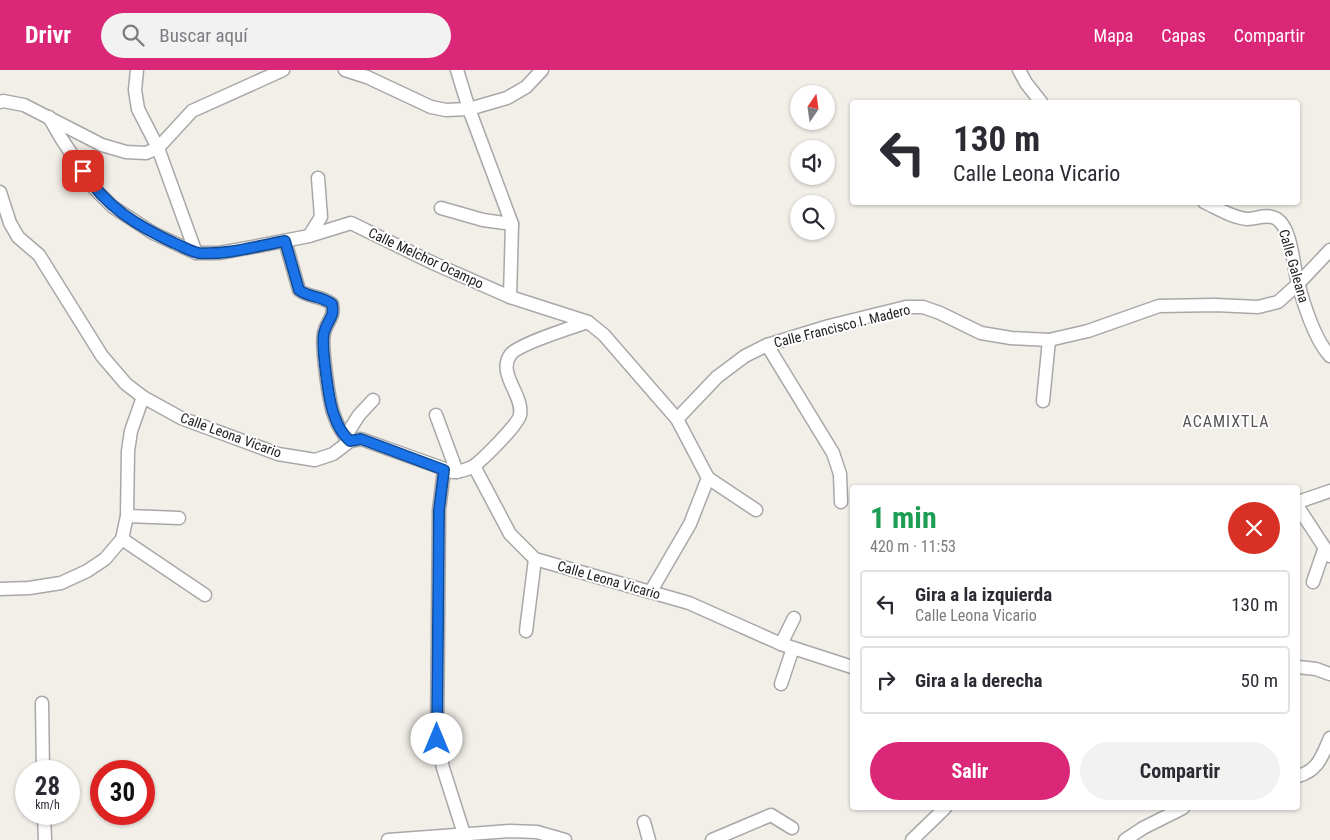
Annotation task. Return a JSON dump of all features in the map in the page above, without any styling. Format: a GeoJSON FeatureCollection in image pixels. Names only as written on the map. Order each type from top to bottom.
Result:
{"type":"FeatureCollection","features":[{"type":"Feature","properties":{"kind":"street"},"geometry":{"type":"LineString","coordinates":[[0,102],[24,105],[102,145],[126,152],[146,153],[158,148],[192,112],[283,70]]}},
{"type":"Feature","properties":{"kind":"street"},"geometry":{"type":"LineString","coordinates":[[345,70],[366,77],[432,107],[446,110],[468,109],[507,98],[526,87],[542,70]]}},
{"type":"Feature","properties":{"kind":"street"},"geometry":{"type":"LineString","coordinates":[[457,70],[468,109],[512,224],[510,297]]}},
{"type":"Feature","properties":{"kind":"street"},"geometry":{"type":"LineString","coordinates":[[1019,70],[1026,83],[1039,100]]}},
{"type":"Feature","properties":{"kind":"street"},"geometry":{"type":"LineString","coordinates":[[136,71],[135,90],[138,109],[158,148],[196,253]]}},
{"type":"Feature","properties":{"kind":"street","name":"Calle Melchor Ocampo"},"geometry":{"type":"LineString","coordinates":[[49,117],[94,188],[113,207],[153,232],[196,253],[219,253],[285,241],[351,223],[435,264],[510,297],[588,322],[604,335],[677,418],[708,478]]}},
{"type":"Feature","properties":{"kind":"street"},"geometry":{"type":"LineString","coordinates":[[309,236],[321,217],[318,178]]}},
{"type":"Feature","properties":{"kind":"street","name":"Calle Leona Vicario"},"geometry":{"type":"LineString","coordinates":[[0,192],[10,223],[18,237],[39,255],[102,356],[126,384],[143,397],[181,418],[278,454],[315,460],[333,454],[348,439]]}},
{"type":"Feature","properties":{"kind":"street","name":"Calle Galeana"},"geometry":{"type":"LineString","coordinates":[[1211,205],[1247,219],[1266,216],[1281,222],[1287,230],[1298,284],[1319,342],[1330,356]]}},
{"type":"Feature","properties":{"kind":"street"},"geometry":{"type":"LineString","coordinates":[[441,208],[483,220],[512,224]]}},
{"type":"Feature","properties":{"kind":"street"},"geometry":{"type":"LineString","coordinates":[[285,241],[299,290],[304,294],[323,298],[332,304],[334,313],[324,332],[325,358],[333,414],[348,439]]}},
{"type":"Feature","properties":{"kind":"street","name":"Calle Francisco I. Madero"},"geometry":{"type":"LineString","coordinates":[[677,418],[717,377],[745,356],[767,345],[829,326],[906,307],[923,307],[981,333],[1011,338],[1049,340],[1088,331],[1158,306],[1215,305],[1258,307],[1278,302],[1330,250]]}},
{"type":"Feature","properties":{"kind":"street"},"geometry":{"type":"LineString","coordinates":[[348,439],[361,439],[444,470],[457,472],[474,466],[513,428],[520,416],[520,401],[508,374],[506,363],[512,353],[549,335],[588,322]]}},
{"type":"Feature","properties":{"kind":"street"},"geometry":{"type":"LineString","coordinates":[[1043,401],[1049,340]]}},
{"type":"Feature","properties":{"kind":"street"},"geometry":{"type":"LineString","coordinates":[[767,345],[833,453],[840,474],[841,502]]}},
{"type":"Feature","properties":{"kind":"street"},"geometry":{"type":"LineString","coordinates":[[0,589],[29,588],[61,583],[87,571],[105,559],[122,538],[127,516],[128,451],[131,430],[143,397]]}},
{"type":"Feature","properties":{"kind":"street"},"geometry":{"type":"LineString","coordinates":[[348,439],[359,415],[373,400]]}},
{"type":"Feature","properties":{"kind":"street"},"geometry":{"type":"LineString","coordinates":[[436,415],[457,472]]}},
{"type":"Feature","properties":{"kind":"street","name":"Calle Leona Vicario"},"geometry":{"type":"LineString","coordinates":[[474,466],[510,534],[535,559],[689,603],[787,646],[850,666]]}},
{"type":"Feature","properties":{"kind":"street"},"geometry":{"type":"LineString","coordinates":[[444,470],[439,510],[437,739],[443,768],[464,834]]}},
{"type":"Feature","properties":{"kind":"street"},"geometry":{"type":"LineString","coordinates":[[651,592],[690,524],[708,478],[756,510]]}},
{"type":"Feature","properties":{"kind":"street"},"geometry":{"type":"LineString","coordinates":[[1300,501],[1330,491]]}},
{"type":"Feature","properties":{"kind":"street"},"geometry":{"type":"LineString","coordinates":[[1300,510],[1327,553],[1313,582]]}},
{"type":"Feature","properties":{"kind":"street"},"geometry":{"type":"LineString","coordinates":[[127,516],[179,518]]}},
{"type":"Feature","properties":{"kind":"street"},"geometry":{"type":"LineString","coordinates":[[122,538],[205,595]]}},
{"type":"Feature","properties":{"kind":"street"},"geometry":{"type":"LineString","coordinates":[[526,631],[535,559]]}},
{"type":"Feature","properties":{"kind":"street"},"geometry":{"type":"LineString","coordinates":[[781,684],[794,618]]}},
{"type":"Feature","properties":{"kind":"street"},"geometry":{"type":"LineString","coordinates":[[1300,667],[1316,669],[1330,674]]}},
{"type":"Feature","properties":{"kind":"street"},"geometry":{"type":"LineString","coordinates":[[42,703],[44,760]]}},
{"type":"Feature","properties":{"kind":"street"},"geometry":{"type":"LineString","coordinates":[[1300,775],[1313,770],[1322,757],[1330,738]]}},
{"type":"Feature","properties":{"kind":"street"},"geometry":{"type":"LineString","coordinates":[[912,840],[943,810]]}},
{"type":"Feature","properties":{"kind":"street"},"geometry":{"type":"LineString","coordinates":[[1125,840],[1143,828],[1179,810]]}},
{"type":"Feature","properties":{"kind":"street"},"geometry":{"type":"LineString","coordinates":[[712,840],[771,815],[792,828]]}},
{"type":"Feature","properties":{"kind":"street"},"geometry":{"type":"LineString","coordinates":[[644,822],[649,840]]}},
{"type":"Feature","properties":{"kind":"street"},"geometry":{"type":"LineString","coordinates":[[44,825],[45,840]]}},
{"type":"Feature","properties":{"kind":"street"},"geometry":{"type":"LineString","coordinates":[[388,840],[510,831],[565,840]]}},
{"type":"Feature","properties":{"kind":"district","name":"ACAMIXTLA"},"geometry":{"type":"Point","coordinates":[1226,421]}},
{"type":"Feature","properties":{"kind":"route"},"geometry":{"type":"LineString","coordinates":[[83,171],[94,188],[113,207],[153,232],[196,253],[219,253],[285,241],[299,290],[304,294],[323,298],[332,304],[334,313],[324,332],[323,342],[333,414],[345,437],[350,441],[361,439],[444,470],[439,510],[437,739]]}}]}
